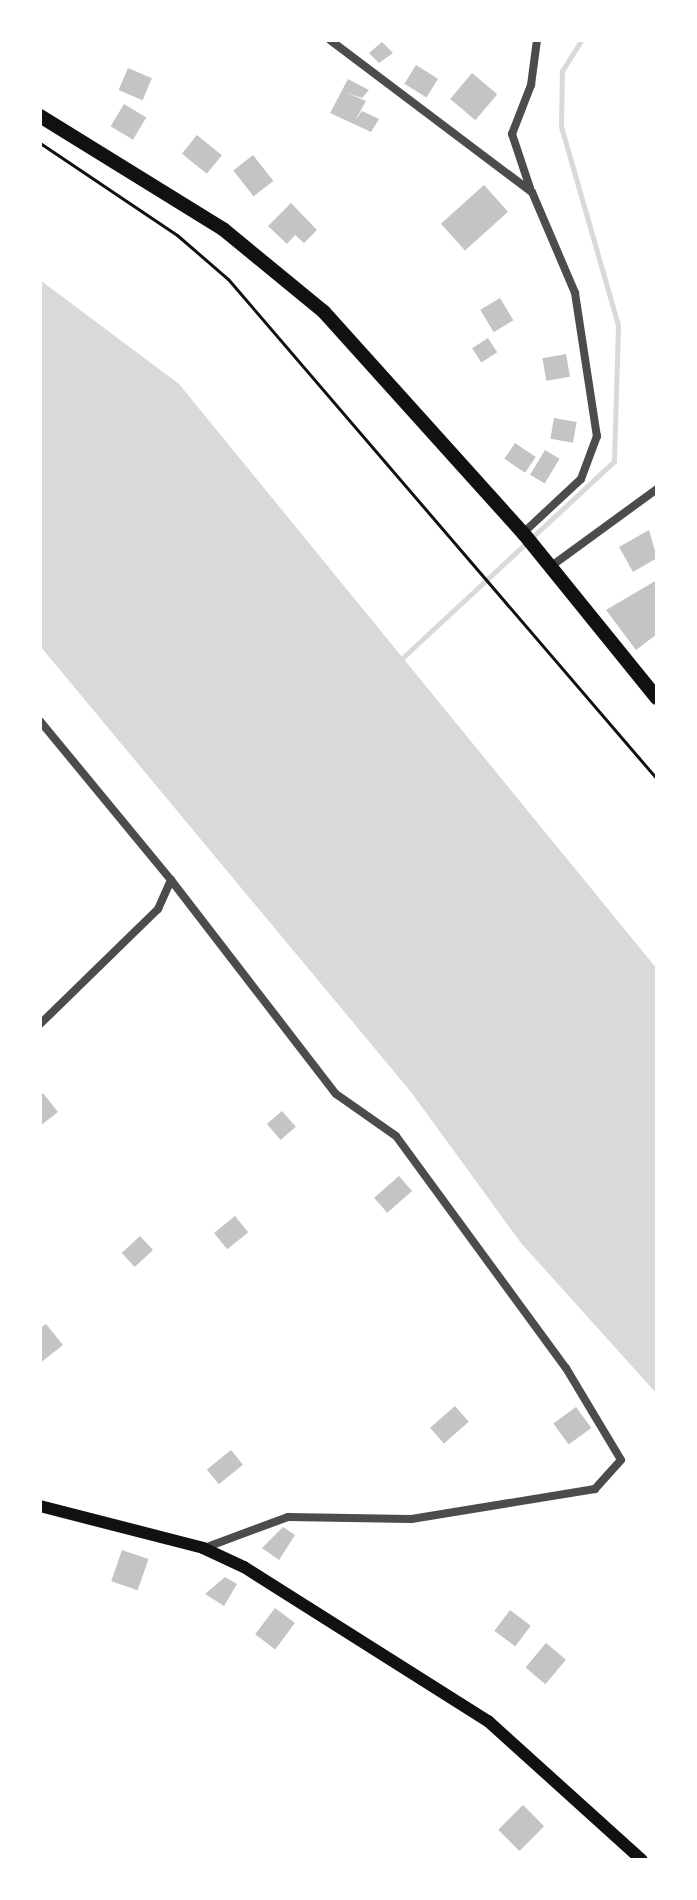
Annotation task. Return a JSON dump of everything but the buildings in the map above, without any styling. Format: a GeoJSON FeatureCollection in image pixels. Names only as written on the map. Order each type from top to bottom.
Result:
{"type":"FeatureCollection","features":[{"type":"Feature","properties":{"kind":"main road"},"geometry":{"type":"LineString","coordinates":[[40,116],[165,190],[276,269],[369,358],[535,547],[657,698]]}},
{"type":"Feature","properties":{"kind":"main road"},"geometry":{"type":"LineString","coordinates":[[40,1506],[203,1548],[488,1721],[642,1860]]}},
{"type":"Feature","properties":{"kind":"street"},"geometry":{"type":"LineString","coordinates":[[330,40],[532,192]]}},
{"type":"Feature","properties":{"kind":"street"},"geometry":{"type":"LineString","coordinates":[[523,533],[581,479],[597,436],[575,293],[532,192],[512,134],[531,85],[537,40]]}},
{"type":"Feature","properties":{"kind":"street"},"geometry":{"type":"LineString","coordinates":[[550,567],[657,489]]}},
{"type":"Feature","properties":{"kind":"street"},"geometry":{"type":"LineString","coordinates":[[40,721],[171,880],[336,1094],[396,1136],[566,1368],[621,1460],[595,1489],[411,1519],[288,1517],[203,1548]]}},
{"type":"Feature","properties":{"kind":"street"},"geometry":{"type":"LineString","coordinates":[[40,1024],[158,909],[171,880]]}},
{"type":"Feature","properties":{"kind":"path"},"geometry":{"type":"LineString","coordinates":[[40,143],[177,235],[228,279],[657,779]]}},
{"type":"Feature","properties":{"kind":"shaded area"},"geometry":{"type":"Polygon","coordinates":[[[40,280],[179,384],[657,969],[657,1394],[521,1243],[411,1092],[40,646],[40,280]]]}},
{"type":"Feature","properties":{"kind":"waterway"},"geometry":{"type":"LineString","coordinates":[[398,662],[614,461],[618,325],[561,126],[562,71],[581,40]]}}]}
